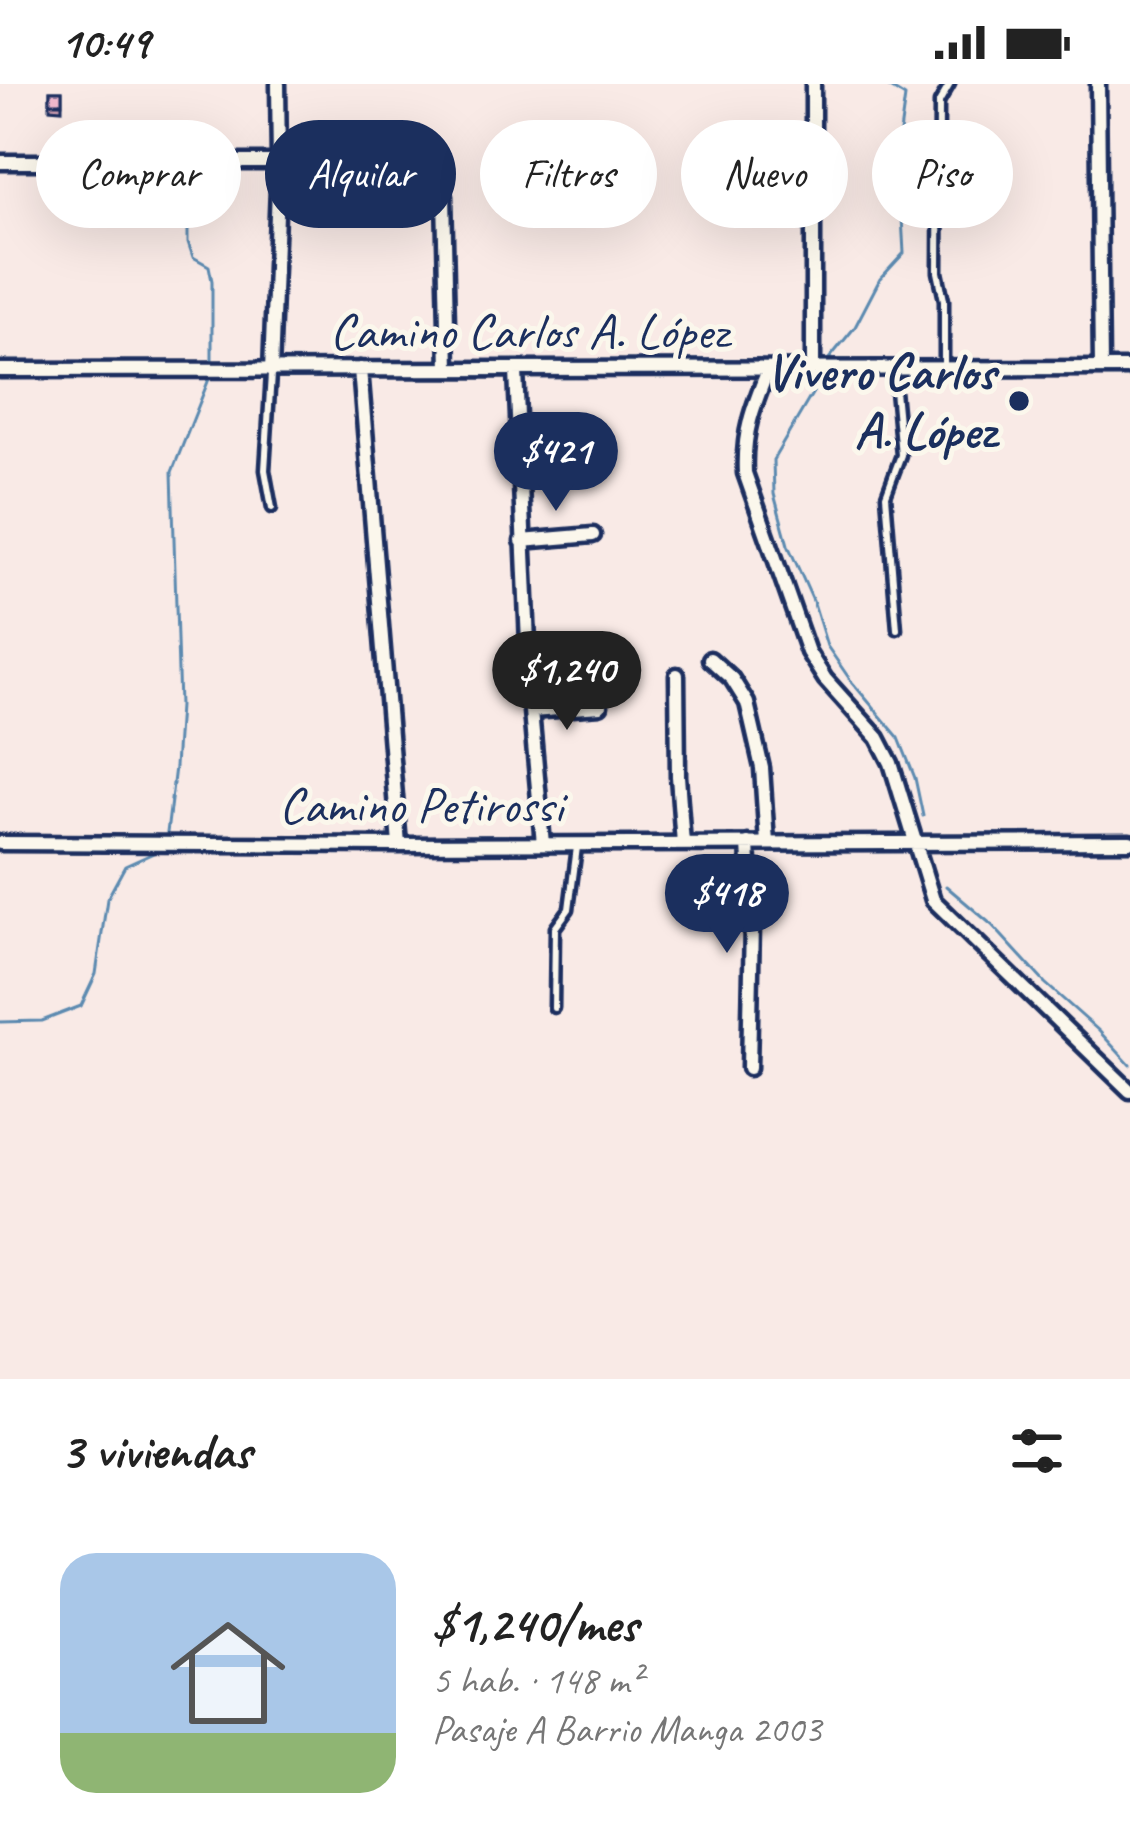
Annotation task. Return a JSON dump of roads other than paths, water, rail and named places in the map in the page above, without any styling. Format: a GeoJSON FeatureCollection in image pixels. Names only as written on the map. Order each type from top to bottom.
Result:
{"type":"FeatureCollection","features":[{"type":"Feature","properties":{"kind":"street"},"geometry":{"type":"LineString","coordinates":[[278,84],[278,120]]}},
{"type":"Feature","properties":{"kind":"street"},"geometry":{"type":"LineString","coordinates":[[813,84],[813,370]]}},
{"type":"Feature","properties":{"kind":"street"},"geometry":{"type":"LineString","coordinates":[[1098,84],[1101,368]]}},
{"type":"Feature","properties":{"kind":"street"},"geometry":{"type":"LineString","coordinates":[[0,161],[265,162]]}},
{"type":"Feature","properties":{"kind":"street"},"geometry":{"type":"LineString","coordinates":[[271,371],[276,228]]}},
{"type":"Feature","properties":{"kind":"street"},"geometry":{"type":"LineString","coordinates":[[445,228],[448,369]]}},
{"type":"Feature","properties":{"kind":"street","name":"Camino Carlos A. López"},"geometry":{"type":"LineString","coordinates":[[0,370],[1130,368]]}},
{"type":"Feature","properties":{"kind":"street"},"geometry":{"type":"LineString","coordinates":[[360,369],[399,845]]}},
{"type":"Feature","properties":{"kind":"street"},"geometry":{"type":"LineString","coordinates":[[516,370],[531,711],[544,844]]}},
{"type":"Feature","properties":{"kind":"street"},"geometry":{"type":"LineString","coordinates":[[768,370],[743,443],[745,473],[808,652],[825,679],[878,738],[891,763],[933,900],[1130,1091]]}},
{"type":"Feature","properties":{"kind":"street"},"geometry":{"type":"LineString","coordinates":[[523,541],[593,535]]}},
{"type":"Feature","properties":{"kind":"street"},"geometry":{"type":"LineString","coordinates":[[710,659],[747,703],[762,768],[766,843]]}},
{"type":"Feature","properties":{"kind":"street"},"geometry":{"type":"LineString","coordinates":[[677,675],[683,844]]}},
{"type":"Feature","properties":{"kind":"street"},"geometry":{"type":"LineString","coordinates":[[531,711],[600,706]]}},
{"type":"Feature","properties":{"kind":"street","name":"Camino Petirossi"},"geometry":{"type":"LineString","coordinates":[[0,842],[1130,842]]}},
{"type":"Feature","properties":{"kind":"street"},"geometry":{"type":"LineString","coordinates":[[748,843],[752,923],[749,1068]]}},
{"type":"Feature","properties":{"kind":"lane"},"geometry":{"type":"LineString","coordinates":[[944,369],[944,300],[938,272],[939,104],[950,84]]}},
{"type":"Feature","properties":{"kind":"lane"},"geometry":{"type":"LineString","coordinates":[[893,369],[901,454],[886,495],[897,629]]}},
{"type":"Feature","properties":{"kind":"lane"},"geometry":{"type":"LineString","coordinates":[[271,371],[265,470],[272,508]]}},
{"type":"Feature","properties":{"kind":"lane"},"geometry":{"type":"LineString","coordinates":[[554,1008],[555,928],[569,909],[578,844]]}},
{"type":"Feature","properties":{"kind":"waterway"},"geometry":{"type":"LineString","coordinates":[[828,360],[855,327],[880,279],[904,253],[898,147],[905,97],[884,84]]}},
{"type":"Feature","properties":{"kind":"waterway"},"geometry":{"type":"LineString","coordinates":[[188,228],[193,257],[209,266],[212,281],[212,360]]}},
{"type":"Feature","properties":{"kind":"waterway"},"geometry":{"type":"LineString","coordinates":[[822,377],[773,460],[774,494],[827,646],[899,738],[923,816]]}},
{"type":"Feature","properties":{"kind":"waterway"},"geometry":{"type":"LineString","coordinates":[[167,833],[179,706],[172,472],[209,379]]}},
{"type":"Feature","properties":{"kind":"waterway"},"geometry":{"type":"LineString","coordinates":[[0,1022],[42,1021],[81,1006],[96,974],[107,899],[125,866],[158,851]]}},
{"type":"Feature","properties":{"kind":"waterway"},"geometry":{"type":"LineString","coordinates":[[946,886],[992,925],[1130,1065]]}},
{"type":"Feature","properties":{"kind":"place","name":"Vivero Carlos A. López"},"geometry":{"type":"Point","coordinates":[1019,401]}}]}
